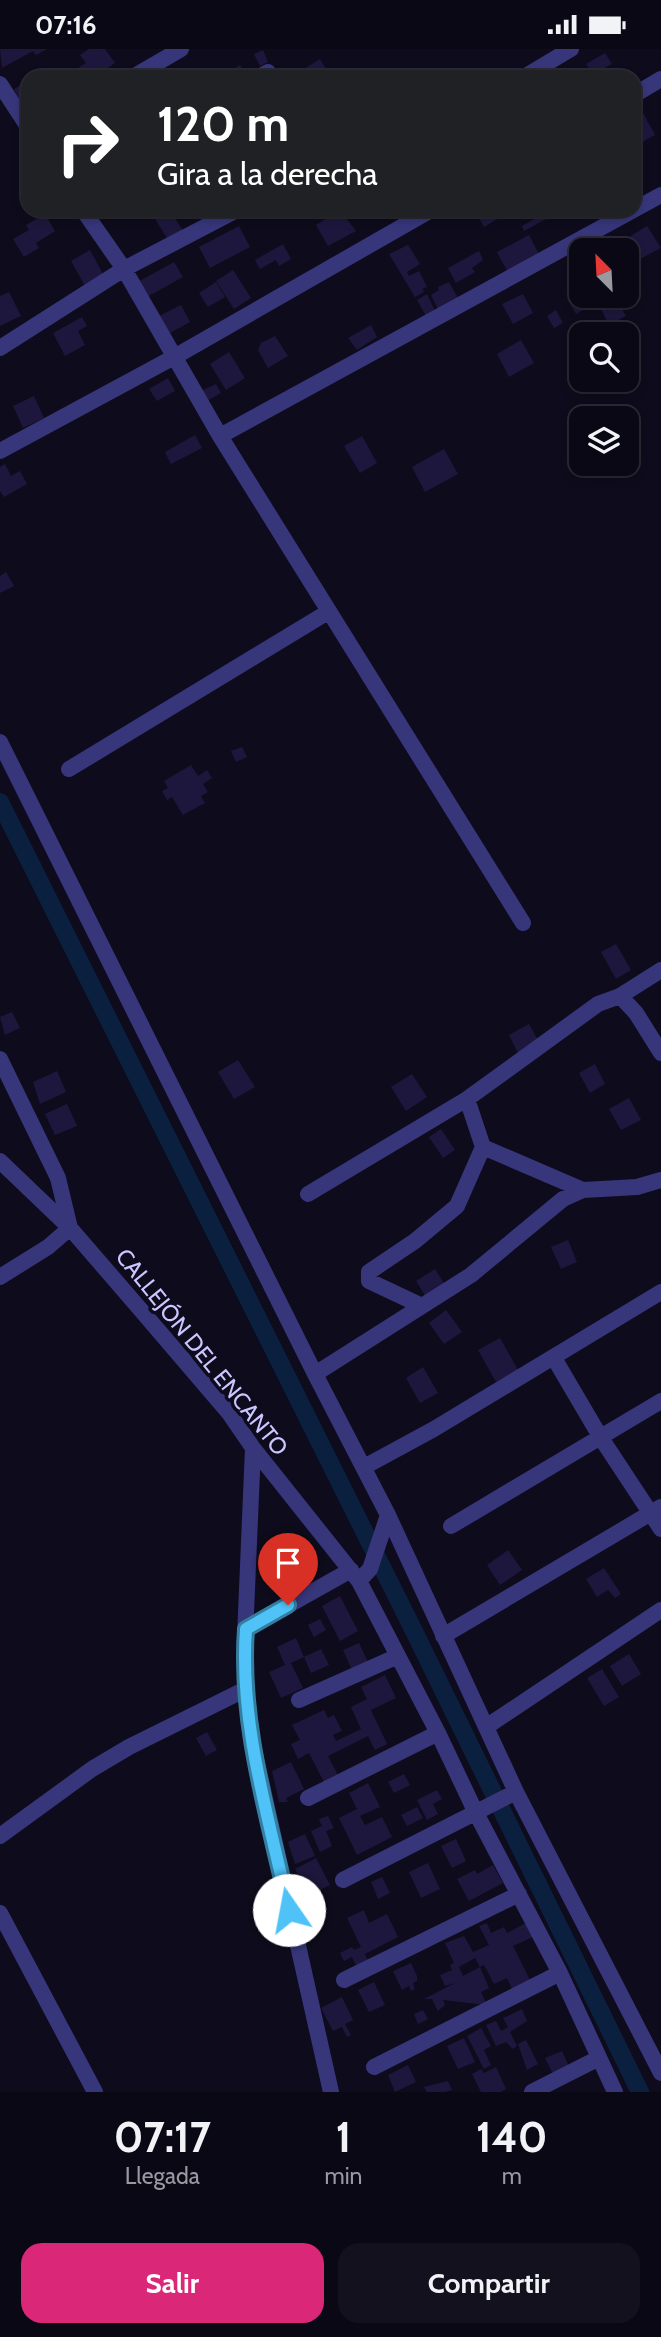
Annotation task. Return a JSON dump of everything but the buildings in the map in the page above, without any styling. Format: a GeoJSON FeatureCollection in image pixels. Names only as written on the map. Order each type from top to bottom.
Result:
{"type":"FeatureCollection","features":[{"type":"Feature","properties":{"kind":"street"},"geometry":{"type":"LineString","coordinates":[[145,70],[181,49]]}},
{"type":"Feature","properties":{"kind":"street"},"geometry":{"type":"LineString","coordinates":[[536,70],[571,49]]}},
{"type":"Feature","properties":{"kind":"street"},"geometry":{"type":"LineString","coordinates":[[641,91],[661,79]]}},
{"type":"Feature","properties":{"kind":"street"},"geometry":{"type":"LineString","coordinates":[[0,84],[21,116]]}},
{"type":"Feature","properties":{"kind":"street"},"geometry":{"type":"LineString","coordinates":[[641,206],[661,195]]}},
{"type":"Feature","properties":{"kind":"street"},"geometry":{"type":"LineString","coordinates":[[88,217],[124,269],[220,436],[523,923]]}},
{"type":"Feature","properties":{"kind":"street"},"geometry":{"type":"LineString","coordinates":[[0,348],[124,269],[224,217]]}},
{"type":"Feature","properties":{"kind":"street"},"geometry":{"type":"LineString","coordinates":[[0,451],[176,356],[419,217]]}},
{"type":"Feature","properties":{"kind":"street"},"geometry":{"type":"LineString","coordinates":[[220,436],[621,217]]}},
{"type":"Feature","properties":{"kind":"street"},"geometry":{"type":"LineString","coordinates":[[69,769],[328,612]]}},
{"type":"Feature","properties":{"kind":"street"},"geometry":{"type":"LineString","coordinates":[[0,742],[364,1467],[386,1522],[486,1727],[513,1794],[661,2073]]}},
{"type":"Feature","properties":{"kind":"street"},"geometry":{"type":"LineString","coordinates":[[308,1194],[467,1100],[582,1014],[597,1004],[620,996],[661,969]]}},
{"type":"Feature","properties":{"kind":"street"},"geometry":{"type":"LineString","coordinates":[[620,996],[636,1013],[661,1053]]}},
{"type":"Feature","properties":{"kind":"street"},"geometry":{"type":"LineString","coordinates":[[0,1059],[58,1178],[70,1228],[48,1247],[0,1277]]}},
{"type":"Feature","properties":{"kind":"street"},"geometry":{"type":"LineString","coordinates":[[422,1306],[369,1281],[369,1272],[415,1241],[457,1206],[482,1147],[467,1100]]}},
{"type":"Feature","properties":{"kind":"street"},"geometry":{"type":"LineString","coordinates":[[482,1147],[583,1190]]}},
{"type":"Feature","properties":{"kind":"street","name":"CALLEJÓN DEL ENCANTO"},"geometry":{"type":"LineString","coordinates":[[0,1160],[70,1228],[229,1413],[253,1448],[360,1573],[398,1656],[482,1810],[519,1894],[560,1973],[615,2092]]}},
{"type":"Feature","properties":{"kind":"street"},"geometry":{"type":"LineString","coordinates":[[315,1374],[471,1275],[563,1199],[583,1190],[637,1187],[661,1180]]}},
{"type":"Feature","properties":{"kind":"street"},"geometry":{"type":"LineString","coordinates":[[364,1467],[554,1358],[661,1292]]}},
{"type":"Feature","properties":{"kind":"street"},"geometry":{"type":"LineString","coordinates":[[554,1358],[601,1438],[656,1510],[661,1529]]}},
{"type":"Feature","properties":{"kind":"street"},"geometry":{"type":"LineString","coordinates":[[451,1527],[661,1401]]}},
{"type":"Feature","properties":{"kind":"street"},"geometry":{"type":"LineString","coordinates":[[253,1448],[244,1690],[250,1732],[331,2092]]}},
{"type":"Feature","properties":{"kind":"street"},"geometry":{"type":"LineString","coordinates":[[443,1636],[656,1510]]}},
{"type":"Feature","properties":{"kind":"street"},"geometry":{"type":"LineString","coordinates":[[246,1629],[360,1573],[386,1522]]}},
{"type":"Feature","properties":{"kind":"street"},"geometry":{"type":"LineString","coordinates":[[486,1727],[661,1610]]}},
{"type":"Feature","properties":{"kind":"street"},"geometry":{"type":"LineString","coordinates":[[299,1700],[398,1656]]}},
{"type":"Feature","properties":{"kind":"street"},"geometry":{"type":"LineString","coordinates":[[0,1836],[102,1763],[244,1690]]}},
{"type":"Feature","properties":{"kind":"street"},"geometry":{"type":"LineString","coordinates":[[309,1798],[438,1733]]}},
{"type":"Feature","properties":{"kind":"street"},"geometry":{"type":"LineString","coordinates":[[343,1880],[513,1794]]}},
{"type":"Feature","properties":{"kind":"street"},"geometry":{"type":"LineString","coordinates":[[344,1980],[519,1894]]}},
{"type":"Feature","properties":{"kind":"street"},"geometry":{"type":"LineString","coordinates":[[0,1913],[95,2092]]}},
{"type":"Feature","properties":{"kind":"street"},"geometry":{"type":"LineString","coordinates":[[374,2067],[560,1973]]}},
{"type":"Feature","properties":{"kind":"street"},"geometry":{"type":"LineString","coordinates":[[532,2092],[599,2058]]}},
{"type":"Feature","properties":{"kind":"waterway"},"geometry":{"type":"LineString","coordinates":[[0,802],[409,1621],[640,2092]]}},
{"type":"Feature","properties":{"kind":"route"},"geometry":{"type":"LineString","coordinates":[[288,1605],[246,1629],[244,1690],[250,1732],[289,1910]]}}]}
